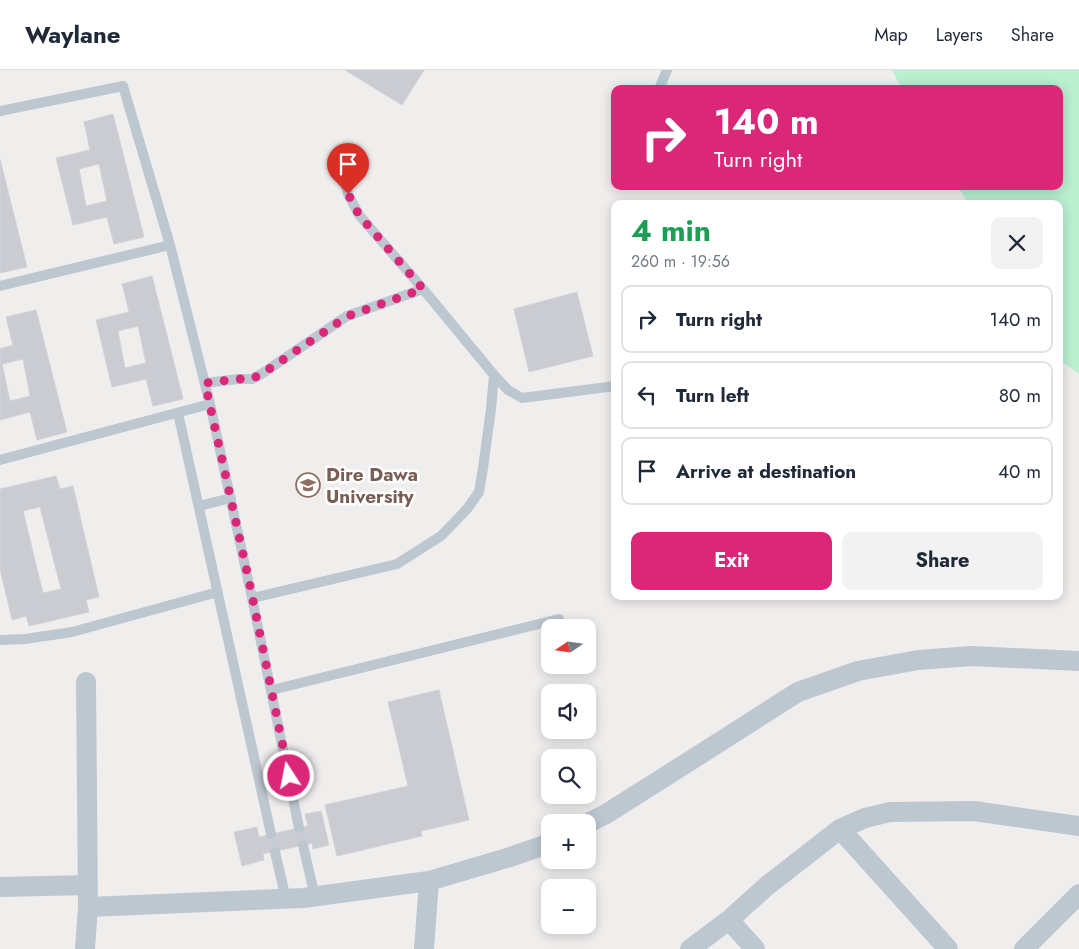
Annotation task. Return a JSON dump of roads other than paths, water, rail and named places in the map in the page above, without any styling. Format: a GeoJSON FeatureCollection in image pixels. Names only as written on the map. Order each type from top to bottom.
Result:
{"type":"FeatureCollection","features":[{"type":"Feature","properties":{"kind":"street"},"geometry":{"type":"LineString","coordinates":[[596,819],[798,692],[858,671],[918,660],[972,656],[1079,661]]}},
{"type":"Feature","properties":{"kind":"street"},"geometry":{"type":"LineString","coordinates":[[85,949],[88,907],[86,682]]}},
{"type":"Feature","properties":{"kind":"street"},"geometry":{"type":"LineString","coordinates":[[690,949],[729,920],[768,885],[840,829],[865,818],[890,812],[974,811],[1079,826]]}},
{"type":"Feature","properties":{"kind":"street"},"geometry":{"type":"LineString","coordinates":[[840,829],[948,949]]}},
{"type":"Feature","properties":{"kind":"street"},"geometry":{"type":"LineString","coordinates":[[88,907],[315,897],[429,881],[541,846]]}},
{"type":"Feature","properties":{"kind":"street"},"geometry":{"type":"LineString","coordinates":[[424,949],[429,881]]}},
{"type":"Feature","properties":{"kind":"street"},"geometry":{"type":"LineString","coordinates":[[0,887],[88,884]]}},
{"type":"Feature","properties":{"kind":"street"},"geometry":{"type":"LineString","coordinates":[[1024,949],[1079,894]]}},
{"type":"Feature","properties":{"kind":"street"},"geometry":{"type":"LineString","coordinates":[[729,920],[756,949]]}},
{"type":"Feature","properties":{"kind":"lane"},"geometry":{"type":"LineString","coordinates":[[661,85],[667,70]]}},
{"type":"Feature","properties":{"kind":"lane"},"geometry":{"type":"LineString","coordinates":[[0,111],[123,86],[170,245],[210,404],[272,690],[299,828]]}},
{"type":"Feature","properties":{"kind":"lane"},"geometry":{"type":"LineString","coordinates":[[339,156],[348,194],[359,215],[494,376],[508,390],[522,398],[611,387]]}},
{"type":"Feature","properties":{"kind":"lane"},"geometry":{"type":"LineString","coordinates":[[0,286],[170,245]]}},
{"type":"Feature","properties":{"kind":"lane"},"geometry":{"type":"LineString","coordinates":[[205,383],[252,379],[348,316],[423,289]]}},
{"type":"Feature","properties":{"kind":"lane"},"geometry":{"type":"LineString","coordinates":[[252,598],[397,564],[441,536],[467,510],[479,492],[494,376]]}},
{"type":"Feature","properties":{"kind":"lane"},"geometry":{"type":"LineString","coordinates":[[0,460],[210,404]]}},
{"type":"Feature","properties":{"kind":"lane"},"geometry":{"type":"LineString","coordinates":[[178,413],[271,834]]}},
{"type":"Feature","properties":{"kind":"lane"},"geometry":{"type":"LineString","coordinates":[[199,506],[231,498]]}},
{"type":"Feature","properties":{"kind":"lane"},"geometry":{"type":"LineString","coordinates":[[0,640],[25,639],[72,632],[218,592]]}},
{"type":"Feature","properties":{"kind":"lane"},"geometry":{"type":"LineString","coordinates":[[272,690],[541,623]]}},
{"type":"Feature","properties":{"kind":"lane"},"geometry":{"type":"LineString","coordinates":[[303,845],[315,897]]}},
{"type":"Feature","properties":{"kind":"lane"},"geometry":{"type":"LineString","coordinates":[[275,852],[286,899]]}},
{"type":"Feature","properties":{"kind":"place","name":"Dire Dawa University"},"geometry":{"type":"Point","coordinates":[308,485]}}]}
